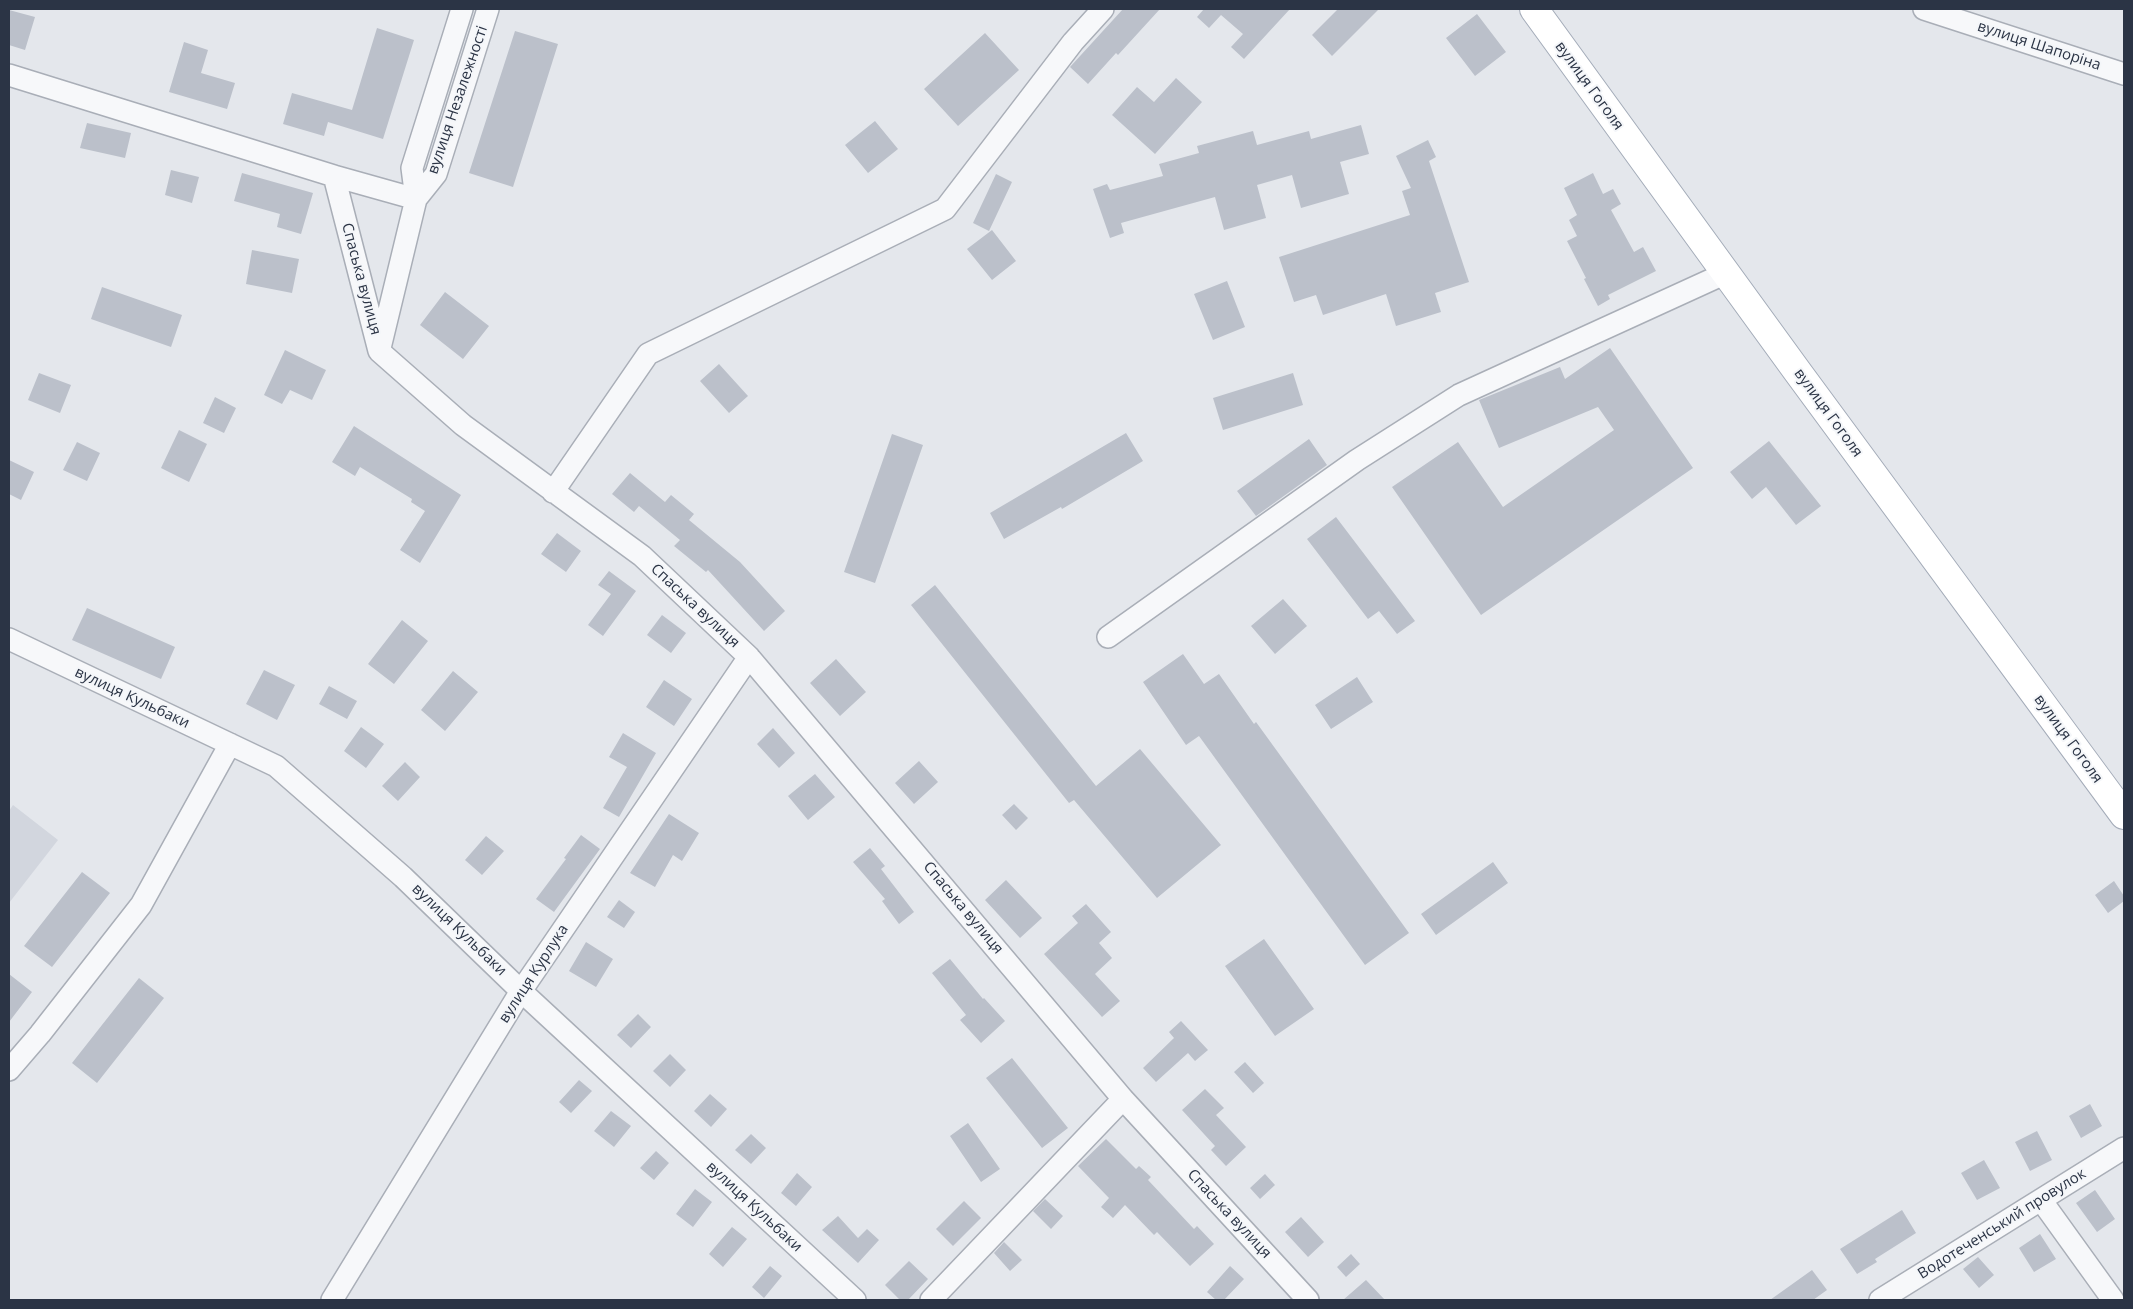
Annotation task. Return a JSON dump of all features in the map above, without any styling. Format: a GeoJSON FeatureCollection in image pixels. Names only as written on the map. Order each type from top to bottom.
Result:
{"type":"FeatureCollection","features":[{"type":"Feature","properties":{"kind":"main road","name":"вулиця Гоголя"},"geometry":{"type":"LineString","coordinates":[[1534,9],[2124,816]]}},
{"type":"Feature","properties":{"kind":"street","name":"вулиця Незалежності"},"geometry":{"type":"LineString","coordinates":[[416,199],[412,168],[462,9]]}},
{"type":"Feature","properties":{"kind":"street","name":"вулиця Незалежності"},"geometry":{"type":"LineString","coordinates":[[416,199],[436,174],[488,9]]}},
{"type":"Feature","properties":{"kind":"street"},"geometry":{"type":"LineString","coordinates":[[553,492],[648,354],[945,209],[1073,42],[1103,9]]}},
{"type":"Feature","properties":{"kind":"street","name":"вулиця Шапоріна"},"geometry":{"type":"LineString","coordinates":[[1924,9],[2124,74]]}},
{"type":"Feature","properties":{"kind":"street"},"geometry":{"type":"LineString","coordinates":[[9,75],[334,176],[416,199],[379,351]]}},
{"type":"Feature","properties":{"kind":"street","name":"Спаська вулиця"},"geometry":{"type":"LineString","coordinates":[[334,176],[379,351],[463,426],[642,556],[749,657],[1123,1099],[1308,1300]]}},
{"type":"Feature","properties":{"kind":"street"},"geometry":{"type":"LineString","coordinates":[[1108,637],[1357,460],[1459,395],[1726,273]]}},
{"type":"Feature","properties":{"kind":"street","name":"вулиця Кульбаки"},"geometry":{"type":"LineString","coordinates":[[9,639],[276,766],[403,877],[521,991],[855,1300]]}},
{"type":"Feature","properties":{"kind":"street","name":"вулиця Курлука"},"geometry":{"type":"LineString","coordinates":[[332,1300],[521,991],[749,657]]}},
{"type":"Feature","properties":{"kind":"street"},"geometry":{"type":"LineString","coordinates":[[9,1070],[40,1034],[141,905],[230,744]]}},
{"type":"Feature","properties":{"kind":"street"},"geometry":{"type":"LineString","coordinates":[[931,1300],[1123,1099]]}},
{"type":"Feature","properties":{"kind":"street","name":"Водотеченський провулок"},"geometry":{"type":"LineString","coordinates":[[1880,1300],[2124,1148]]}},
{"type":"Feature","properties":{"kind":"street"},"geometry":{"type":"LineString","coordinates":[[2041,1200],[2113,1300]]}},
{"type":"Feature","properties":{"kind":"shaded area"},"geometry":{"type":"Polygon","coordinates":[[[13,805],[58,840],[9,903],[9,811],[13,805]]]}},
{"type":"Feature","properties":{"kind":"building"},"geometry":{"type":"Polygon","coordinates":[[[1123,9],[1160,9],[1118,55],[1116,53],[1088,84],[1070,67],[1123,9]]]}},
{"type":"Feature","properties":{"kind":"building"},"geometry":{"type":"Polygon","coordinates":[[[1204,9],[1290,9],[1244,59],[1231,47],[1243,34],[1221,15],[1209,28],[1197,17],[1204,9]]]}},
{"type":"Feature","properties":{"kind":"building"},"geometry":{"type":"Polygon","coordinates":[[[1338,9],[1379,9],[1332,56],[1312,35],[1338,9]]]}},
{"type":"Feature","properties":{"kind":"building"},"geometry":{"type":"Polygon","coordinates":[[[9,10],[35,17],[25,50],[9,45],[9,10]]]}},
{"type":"Feature","properties":{"kind":"building"},"geometry":{"type":"Polygon","coordinates":[[[1477,14],[1506,52],[1475,76],[1446,38],[1477,14]]]}},
{"type":"Feature","properties":{"kind":"building"},"geometry":{"type":"Polygon","coordinates":[[[377,28],[414,40],[383,139],[328,122],[324,136],[283,124],[292,93],[352,110],[377,28]]]}},
{"type":"Feature","properties":{"kind":"building"},"geometry":{"type":"Polygon","coordinates":[[[515,31],[558,44],[513,187],[469,173],[515,31]]]}},
{"type":"Feature","properties":{"kind":"building"},"geometry":{"type":"Polygon","coordinates":[[[985,33],[1019,70],[958,126],[924,89],[985,33]]]}},
{"type":"Feature","properties":{"kind":"building"},"geometry":{"type":"Polygon","coordinates":[[[184,42],[208,50],[201,73],[235,83],[227,109],[169,92],[184,42]]]}},
{"type":"Feature","properties":{"kind":"building"},"geometry":{"type":"Polygon","coordinates":[[[1176,78],[1202,102],[1155,154],[1112,115],[1137,87],[1154,102],[1176,78]]]}},
{"type":"Feature","properties":{"kind":"building"},"geometry":{"type":"Polygon","coordinates":[[[875,121],[898,149],[868,173],[845,145],[875,121]]]}},
{"type":"Feature","properties":{"kind":"building"},"geometry":{"type":"Polygon","coordinates":[[[87,123],[131,133],[125,158],[80,148],[87,123]]]}},
{"type":"Feature","properties":{"kind":"building"},"geometry":{"type":"Polygon","coordinates":[[[1361,125],[1369,154],[1340,162],[1349,194],[1301,208],[1292,175],[1257,185],[1266,218],[1224,230],[1215,197],[1121,223],[1124,233],[1110,238],[1093,189],[1107,184],[1110,190],[1163,176],[1159,164],[1199,153],[1197,146],[1253,131],[1257,145],[1309,131],[1311,139],[1361,125]]]}},
{"type":"Feature","properties":{"kind":"building"},"geometry":{"type":"Polygon","coordinates":[[[1428,140],[1436,157],[1429,161],[1469,282],[1435,293],[1441,312],[1396,326],[1386,294],[1323,315],[1316,295],[1294,302],[1279,257],[1410,215],[1402,191],[1411,188],[1396,156],[1428,140]]]}},
{"type":"Feature","properties":{"kind":"building"},"geometry":{"type":"Polygon","coordinates":[[[171,170],[199,177],[192,203],[165,195],[171,170]]]}},
{"type":"Feature","properties":{"kind":"building"},"geometry":{"type":"Polygon","coordinates":[[[242,173],[313,193],[301,234],[277,227],[280,214],[234,201],[242,173]]]}},
{"type":"Feature","properties":{"kind":"building"},"geometry":{"type":"Polygon","coordinates":[[[1593,173],[1603,194],[1613,189],[1621,204],[1611,210],[1634,252],[1643,247],[1656,271],[1608,295],[1610,299],[1598,306],[1567,241],[1577,236],[1569,220],[1577,215],[1564,188],[1593,173]]]}},
{"type":"Feature","properties":{"kind":"building"},"geometry":{"type":"Polygon","coordinates":[[[996,174],[1012,182],[989,231],[973,223],[996,174]]]}},
{"type":"Feature","properties":{"kind":"building"},"geometry":{"type":"Polygon","coordinates":[[[992,230],[1016,261],[992,280],[967,249],[992,230]]]}},
{"type":"Feature","properties":{"kind":"building"},"geometry":{"type":"Polygon","coordinates":[[[252,250],[299,259],[292,293],[246,284],[252,250]]]}},
{"type":"Feature","properties":{"kind":"building"},"geometry":{"type":"Polygon","coordinates":[[[1227,281],[1245,327],[1213,340],[1194,294],[1227,281]]]}},
{"type":"Feature","properties":{"kind":"building"},"geometry":{"type":"Polygon","coordinates":[[[102,287],[182,315],[171,347],[91,319],[102,287]]]}},
{"type":"Feature","properties":{"kind":"building"},"geometry":{"type":"Polygon","coordinates":[[[445,292],[489,326],[463,359],[420,325],[445,292]]]}},
{"type":"Feature","properties":{"kind":"building"},"geometry":{"type":"Polygon","coordinates":[[[1610,348],[1693,468],[1481,615],[1392,487],[1458,442],[1503,507],[1614,430],[1598,407],[1499,448],[1479,400],[1560,367],[1565,379],[1610,348]]]}},
{"type":"Feature","properties":{"kind":"building"},"geometry":{"type":"Polygon","coordinates":[[[285,350],[326,370],[312,400],[290,390],[282,404],[264,395],[285,350]]]}},
{"type":"Feature","properties":{"kind":"building"},"geometry":{"type":"Polygon","coordinates":[[[719,364],[748,396],[729,413],[700,381],[719,364]]]}},
{"type":"Feature","properties":{"kind":"building"},"geometry":{"type":"Polygon","coordinates":[[[39,373],[71,385],[60,413],[28,400],[39,373]]]}},
{"type":"Feature","properties":{"kind":"building"},"geometry":{"type":"Polygon","coordinates":[[[1293,373],[1303,405],[1223,430],[1213,398],[1293,373]]]}},
{"type":"Feature","properties":{"kind":"building"},"geometry":{"type":"Polygon","coordinates":[[[215,397],[236,408],[224,433],[203,423],[215,397]]]}},
{"type":"Feature","properties":{"kind":"building"},"geometry":{"type":"Polygon","coordinates":[[[354,426],[461,495],[420,563],[400,550],[425,511],[411,502],[412,499],[360,467],[355,476],[332,462],[354,426]]]}},
{"type":"Feature","properties":{"kind":"building"},"geometry":{"type":"Polygon","coordinates":[[[179,430],[207,444],[189,482],[161,468],[179,430]]]}},
{"type":"Feature","properties":{"kind":"building"},"geometry":{"type":"Polygon","coordinates":[[[1126,433],[1143,461],[1062,509],[1061,507],[1004,539],[990,513],[1126,433]]]}},
{"type":"Feature","properties":{"kind":"building"},"geometry":{"type":"Polygon","coordinates":[[[892,434],[923,445],[875,583],[844,572],[892,434]]]}},
{"type":"Feature","properties":{"kind":"building"},"geometry":{"type":"Polygon","coordinates":[[[1309,439],[1327,465],[1256,516],[1237,491],[1309,439]]]}},
{"type":"Feature","properties":{"kind":"building"},"geometry":{"type":"Polygon","coordinates":[[[1769,441],[1821,506],[1796,525],[1766,487],[1752,499],[1730,472],[1769,441]]]}},
{"type":"Feature","properties":{"kind":"building"},"geometry":{"type":"Polygon","coordinates":[[[77,442],[100,453],[87,481],[63,470],[77,442]]]}},
{"type":"Feature","properties":{"kind":"building"},"geometry":{"type":"Polygon","coordinates":[[[9,460],[34,472],[21,500],[9,494],[9,460]]]}},
{"type":"Feature","properties":{"kind":"building"},"geometry":{"type":"Polygon","coordinates":[[[630,473],[665,502],[671,495],[694,514],[689,520],[740,562],[785,611],[764,631],[708,570],[706,572],[674,546],[680,540],[639,506],[634,512],[612,494],[630,473]]]}},
{"type":"Feature","properties":{"kind":"building"},"geometry":{"type":"Polygon","coordinates":[[[1336,517],[1415,621],[1397,634],[1379,611],[1368,619],[1307,539],[1336,517]]]}},
{"type":"Feature","properties":{"kind":"building"},"geometry":{"type":"Polygon","coordinates":[[[557,533],[581,551],[566,572],[541,554],[557,533]]]}},
{"type":"Feature","properties":{"kind":"building"},"geometry":{"type":"Polygon","coordinates":[[[609,571],[636,591],[603,636],[588,625],[611,594],[598,585],[609,571]]]}},
{"type":"Feature","properties":{"kind":"building"},"geometry":{"type":"Polygon","coordinates":[[[935,585],[1096,786],[1140,749],[1221,845],[1157,898],[1074,800],[1069,803],[911,605],[935,585]]]}},
{"type":"Feature","properties":{"kind":"building"},"geometry":{"type":"Polygon","coordinates":[[[1283,599],[1307,626],[1275,654],[1251,626],[1283,599]]]}},
{"type":"Feature","properties":{"kind":"building"},"geometry":{"type":"Polygon","coordinates":[[[87,608],[175,647],[161,679],[72,640],[87,608]]]}},
{"type":"Feature","properties":{"kind":"building"},"geometry":{"type":"Polygon","coordinates":[[[662,615],[686,633],[671,653],[647,635],[662,615]]]}},
{"type":"Feature","properties":{"kind":"building"},"geometry":{"type":"Polygon","coordinates":[[[402,620],[428,641],[394,684],[368,664],[402,620]]]}},
{"type":"Feature","properties":{"kind":"building"},"geometry":{"type":"Polygon","coordinates":[[[1183,654],[1204,684],[1219,674],[1409,933],[1365,965],[1199,736],[1186,745],[1143,682],[1183,654]]]}},
{"type":"Feature","properties":{"kind":"building"},"geometry":{"type":"Polygon","coordinates":[[[836,659],[866,692],[840,716],[810,683],[836,659]]]}},
{"type":"Feature","properties":{"kind":"building"},"geometry":{"type":"Polygon","coordinates":[[[264,670],[295,685],[277,720],[246,704],[264,670]]]}},
{"type":"Feature","properties":{"kind":"building"},"geometry":{"type":"Polygon","coordinates":[[[453,671],[478,692],[445,731],[421,710],[453,671]]]}},
{"type":"Feature","properties":{"kind":"building"},"geometry":{"type":"Polygon","coordinates":[[[1357,677],[1373,702],[1331,729],[1315,705],[1357,677]]]}},
{"type":"Feature","properties":{"kind":"building"},"geometry":{"type":"Polygon","coordinates":[[[664,680],[692,699],[674,726],[646,707],[664,680]]]}},
{"type":"Feature","properties":{"kind":"building"},"geometry":{"type":"Polygon","coordinates":[[[329,686],[357,701],[347,719],[319,704],[329,686]]]}},
{"type":"Feature","properties":{"kind":"building"},"geometry":{"type":"Polygon","coordinates":[[[361,727],[384,744],[366,768],[344,751],[361,727]]]}},
{"type":"Feature","properties":{"kind":"building"},"geometry":{"type":"Polygon","coordinates":[[[773,728],[795,753],[779,768],[757,744],[773,728]]]}},
{"type":"Feature","properties":{"kind":"building"},"geometry":{"type":"Polygon","coordinates":[[[623,733],[656,753],[619,817],[603,808],[627,767],[609,757],[623,733]]]}},
{"type":"Feature","properties":{"kind":"building"},"geometry":{"type":"Polygon","coordinates":[[[919,761],[938,782],[914,804],[895,783],[919,761]]]}},
{"type":"Feature","properties":{"kind":"building"},"geometry":{"type":"Polygon","coordinates":[[[405,762],[420,777],[398,801],[382,786],[405,762]]]}},
{"type":"Feature","properties":{"kind":"building"},"geometry":{"type":"Polygon","coordinates":[[[815,774],[835,797],[808,820],[788,796],[815,774]]]}},
{"type":"Feature","properties":{"kind":"building"},"geometry":{"type":"Polygon","coordinates":[[[1014,804],[1028,818],[1016,830],[1002,815],[1014,804]]]}},
{"type":"Feature","properties":{"kind":"building"},"geometry":{"type":"Polygon","coordinates":[[[669,814],[699,833],[682,861],[673,855],[655,887],[630,873],[669,814]]]}},
{"type":"Feature","properties":{"kind":"building"},"geometry":{"type":"Polygon","coordinates":[[[581,835],[600,849],[554,912],[536,899],[566,859],[564,858],[581,835]]]}},
{"type":"Feature","properties":{"kind":"building"},"geometry":{"type":"Polygon","coordinates":[[[486,836],[504,851],[482,875],[465,860],[486,836]]]}},
{"type":"Feature","properties":{"kind":"building"},"geometry":{"type":"Polygon","coordinates":[[[870,848],[885,866],[881,869],[914,912],[899,924],[882,901],[885,899],[853,862],[870,848]]]}},
{"type":"Feature","properties":{"kind":"building"},"geometry":{"type":"Polygon","coordinates":[[[1493,862],[1508,883],[1436,935],[1421,914],[1493,862]]]}},
{"type":"Feature","properties":{"kind":"building"},"geometry":{"type":"Polygon","coordinates":[[[82,872],[110,893],[52,967],[24,946],[82,872]]]}},
{"type":"Feature","properties":{"kind":"building"},"geometry":{"type":"Polygon","coordinates":[[[1006,880],[1042,918],[1020,938],[985,900],[1006,880]]]}},
{"type":"Feature","properties":{"kind":"building"},"geometry":{"type":"Polygon","coordinates":[[[2114,881],[2124,896],[2124,901],[2108,913],[2095,895],[2114,881]]]}},
{"type":"Feature","properties":{"kind":"building"},"geometry":{"type":"Polygon","coordinates":[[[619,900],[635,912],[624,928],[607,917],[619,900]]]}},
{"type":"Feature","properties":{"kind":"building"},"geometry":{"type":"Polygon","coordinates":[[[1086,904],[1111,932],[1099,943],[1112,958],[1095,974],[1120,1001],[1102,1017],[1044,954],[1078,923],[1072,916],[1086,904]]]}},
{"type":"Feature","properties":{"kind":"building"},"geometry":{"type":"Polygon","coordinates":[[[1264,939],[1314,1009],[1275,1036],[1225,966],[1264,939]]]}},
{"type":"Feature","properties":{"kind":"building"},"geometry":{"type":"Polygon","coordinates":[[[586,942],[613,959],[596,987],[569,971],[586,942]]]}},
{"type":"Feature","properties":{"kind":"building"},"geometry":{"type":"Polygon","coordinates":[[[950,959],[983,999],[1005,1021],[981,1043],[960,1020],[966,1015],[932,973],[950,959]]]}},
{"type":"Feature","properties":{"kind":"building"},"geometry":{"type":"Polygon","coordinates":[[[9,974],[32,992],[9,1022],[9,974]]]}},
{"type":"Feature","properties":{"kind":"building"},"geometry":{"type":"Polygon","coordinates":[[[139,978],[164,998],[97,1083],[72,1063],[139,978]]]}},
{"type":"Feature","properties":{"kind":"building"},"geometry":{"type":"Polygon","coordinates":[[[638,1014],[651,1027],[631,1048],[617,1035],[638,1014]]]}},
{"type":"Feature","properties":{"kind":"building"},"geometry":{"type":"Polygon","coordinates":[[[1181,1021],[1208,1050],[1195,1061],[1188,1053],[1156,1082],[1143,1068],[1174,1038],[1169,1032],[1181,1021]]]}},
{"type":"Feature","properties":{"kind":"building"},"geometry":{"type":"Polygon","coordinates":[[[670,1054],[686,1070],[670,1087],[653,1071],[670,1054]]]}},
{"type":"Feature","properties":{"kind":"building"},"geometry":{"type":"Polygon","coordinates":[[[1012,1058],[1068,1128],[1042,1148],[986,1078],[1012,1058]]]}},
{"type":"Feature","properties":{"kind":"building"},"geometry":{"type":"Polygon","coordinates":[[[1245,1062],[1264,1083],[1253,1093],[1234,1072],[1245,1062]]]}},
{"type":"Feature","properties":{"kind":"building"},"geometry":{"type":"Polygon","coordinates":[[[579,1080],[592,1091],[571,1113],[559,1102],[579,1080]]]}},
{"type":"Feature","properties":{"kind":"building"},"geometry":{"type":"Polygon","coordinates":[[[1205,1089],[1224,1108],[1216,1115],[1246,1147],[1226,1166],[1211,1150],[1215,1146],[1182,1110],[1205,1089]]]}},
{"type":"Feature","properties":{"kind":"building"},"geometry":{"type":"Polygon","coordinates":[[[710,1094],[727,1109],[711,1127],[694,1111],[710,1094]]]}},
{"type":"Feature","properties":{"kind":"building"},"geometry":{"type":"Polygon","coordinates":[[[2090,1104],[2102,1126],[2081,1138],[2069,1116],[2090,1104]]]}},
{"type":"Feature","properties":{"kind":"building"},"geometry":{"type":"Polygon","coordinates":[[[611,1111],[631,1126],[614,1147],[594,1131],[611,1111]]]}},
{"type":"Feature","properties":{"kind":"building"},"geometry":{"type":"Polygon","coordinates":[[[968,1123],[1000,1169],[981,1182],[950,1136],[968,1123]]]}},
{"type":"Feature","properties":{"kind":"building"},"geometry":{"type":"Polygon","coordinates":[[[2037,1131],[2052,1160],[2030,1171],[2015,1142],[2037,1131]]]}},
{"type":"Feature","properties":{"kind":"building"},"geometry":{"type":"Polygon","coordinates":[[[751,1134],[766,1148],[751,1164],[735,1150],[751,1134]]]}},
{"type":"Feature","properties":{"kind":"building"},"geometry":{"type":"Polygon","coordinates":[[[1106,1139],[1136,1169],[1139,1166],[1151,1177],[1148,1180],[1194,1229],[1197,1226],[1214,1244],[1190,1266],[1157,1232],[1154,1235],[1125,1205],[1113,1218],[1101,1207],[1109,1198],[1078,1166],[1106,1139]]]}},
{"type":"Feature","properties":{"kind":"building"},"geometry":{"type":"Polygon","coordinates":[[[656,1151],[669,1163],[654,1180],[640,1168],[656,1151]]]}},
{"type":"Feature","properties":{"kind":"building"},"geometry":{"type":"Polygon","coordinates":[[[1984,1160],[2000,1188],[1977,1200],[1961,1173],[1984,1160]]]}},
{"type":"Feature","properties":{"kind":"building"},"geometry":{"type":"Polygon","coordinates":[[[797,1173],[812,1187],[796,1206],[781,1193],[797,1173]]]}},
{"type":"Feature","properties":{"kind":"building"},"geometry":{"type":"Polygon","coordinates":[[[1265,1174],[1275,1185],[1260,1199],[1250,1188],[1265,1174]]]}},
{"type":"Feature","properties":{"kind":"building"},"geometry":{"type":"Polygon","coordinates":[[[695,1189],[712,1202],[693,1227],[676,1214],[695,1189]]]}},
{"type":"Feature","properties":{"kind":"building"},"geometry":{"type":"Polygon","coordinates":[[[2095,1190],[2115,1219],[2097,1232],[2076,1203],[2095,1190]]]}},
{"type":"Feature","properties":{"kind":"building"},"geometry":{"type":"Polygon","coordinates":[[[1045,1199],[1063,1216],[1051,1229],[1033,1211],[1045,1199]]]}},
{"type":"Feature","properties":{"kind":"building"},"geometry":{"type":"Polygon","coordinates":[[[964,1201],[981,1218],[953,1246],[936,1229],[964,1201]]]}},
{"type":"Feature","properties":{"kind":"building"},"geometry":{"type":"Polygon","coordinates":[[[1902,1210],[1916,1233],[1875,1259],[1877,1262],[1857,1274],[1840,1249],[1902,1210]]]}},
{"type":"Feature","properties":{"kind":"building"},"geometry":{"type":"Polygon","coordinates":[[[838,1216],[858,1238],[867,1229],[879,1240],[858,1263],[822,1230],[838,1216]]]}},
{"type":"Feature","properties":{"kind":"building"},"geometry":{"type":"Polygon","coordinates":[[[1301,1217],[1324,1242],[1308,1257],[1285,1232],[1301,1217]]]}},
{"type":"Feature","properties":{"kind":"building"},"geometry":{"type":"Polygon","coordinates":[[[732,1227],[747,1239],[723,1267],[709,1254],[732,1227]]]}},
{"type":"Feature","properties":{"kind":"building"},"geometry":{"type":"Polygon","coordinates":[[[2040,1234],[2056,1259],[2034,1272],[2019,1248],[2040,1234]]]}},
{"type":"Feature","properties":{"kind":"building"},"geometry":{"type":"Polygon","coordinates":[[[1004,1242],[1022,1260],[1010,1271],[994,1253],[1004,1242]]]}},
{"type":"Feature","properties":{"kind":"building"},"geometry":{"type":"Polygon","coordinates":[[[1351,1254],[1360,1264],[1346,1277],[1337,1267],[1351,1254]]]}},
{"type":"Feature","properties":{"kind":"building"},"geometry":{"type":"Polygon","coordinates":[[[1978,1257],[1994,1275],[1979,1288],[1963,1269],[1978,1257]]]}},
{"type":"Feature","properties":{"kind":"building"},"geometry":{"type":"Polygon","coordinates":[[[909,1261],[928,1279],[908,1300],[900,1300],[885,1285],[909,1261]]]}},
{"type":"Feature","properties":{"kind":"building"},"geometry":{"type":"Polygon","coordinates":[[[770,1266],[782,1276],[764,1298],[752,1287],[770,1266]]]}},
{"type":"Feature","properties":{"kind":"building"},"geometry":{"type":"Polygon","coordinates":[[[1230,1266],[1244,1279],[1224,1300],[1216,1300],[1207,1292],[1230,1266]]]}},
{"type":"Feature","properties":{"kind":"building"},"geometry":{"type":"Polygon","coordinates":[[[1812,1270],[1827,1290],[1813,1300],[1770,1300],[1812,1270]]]}},
{"type":"Feature","properties":{"kind":"building"},"geometry":{"type":"Polygon","coordinates":[[[1366,1280],[1385,1300],[1343,1300],[1366,1280]]]}}]}
